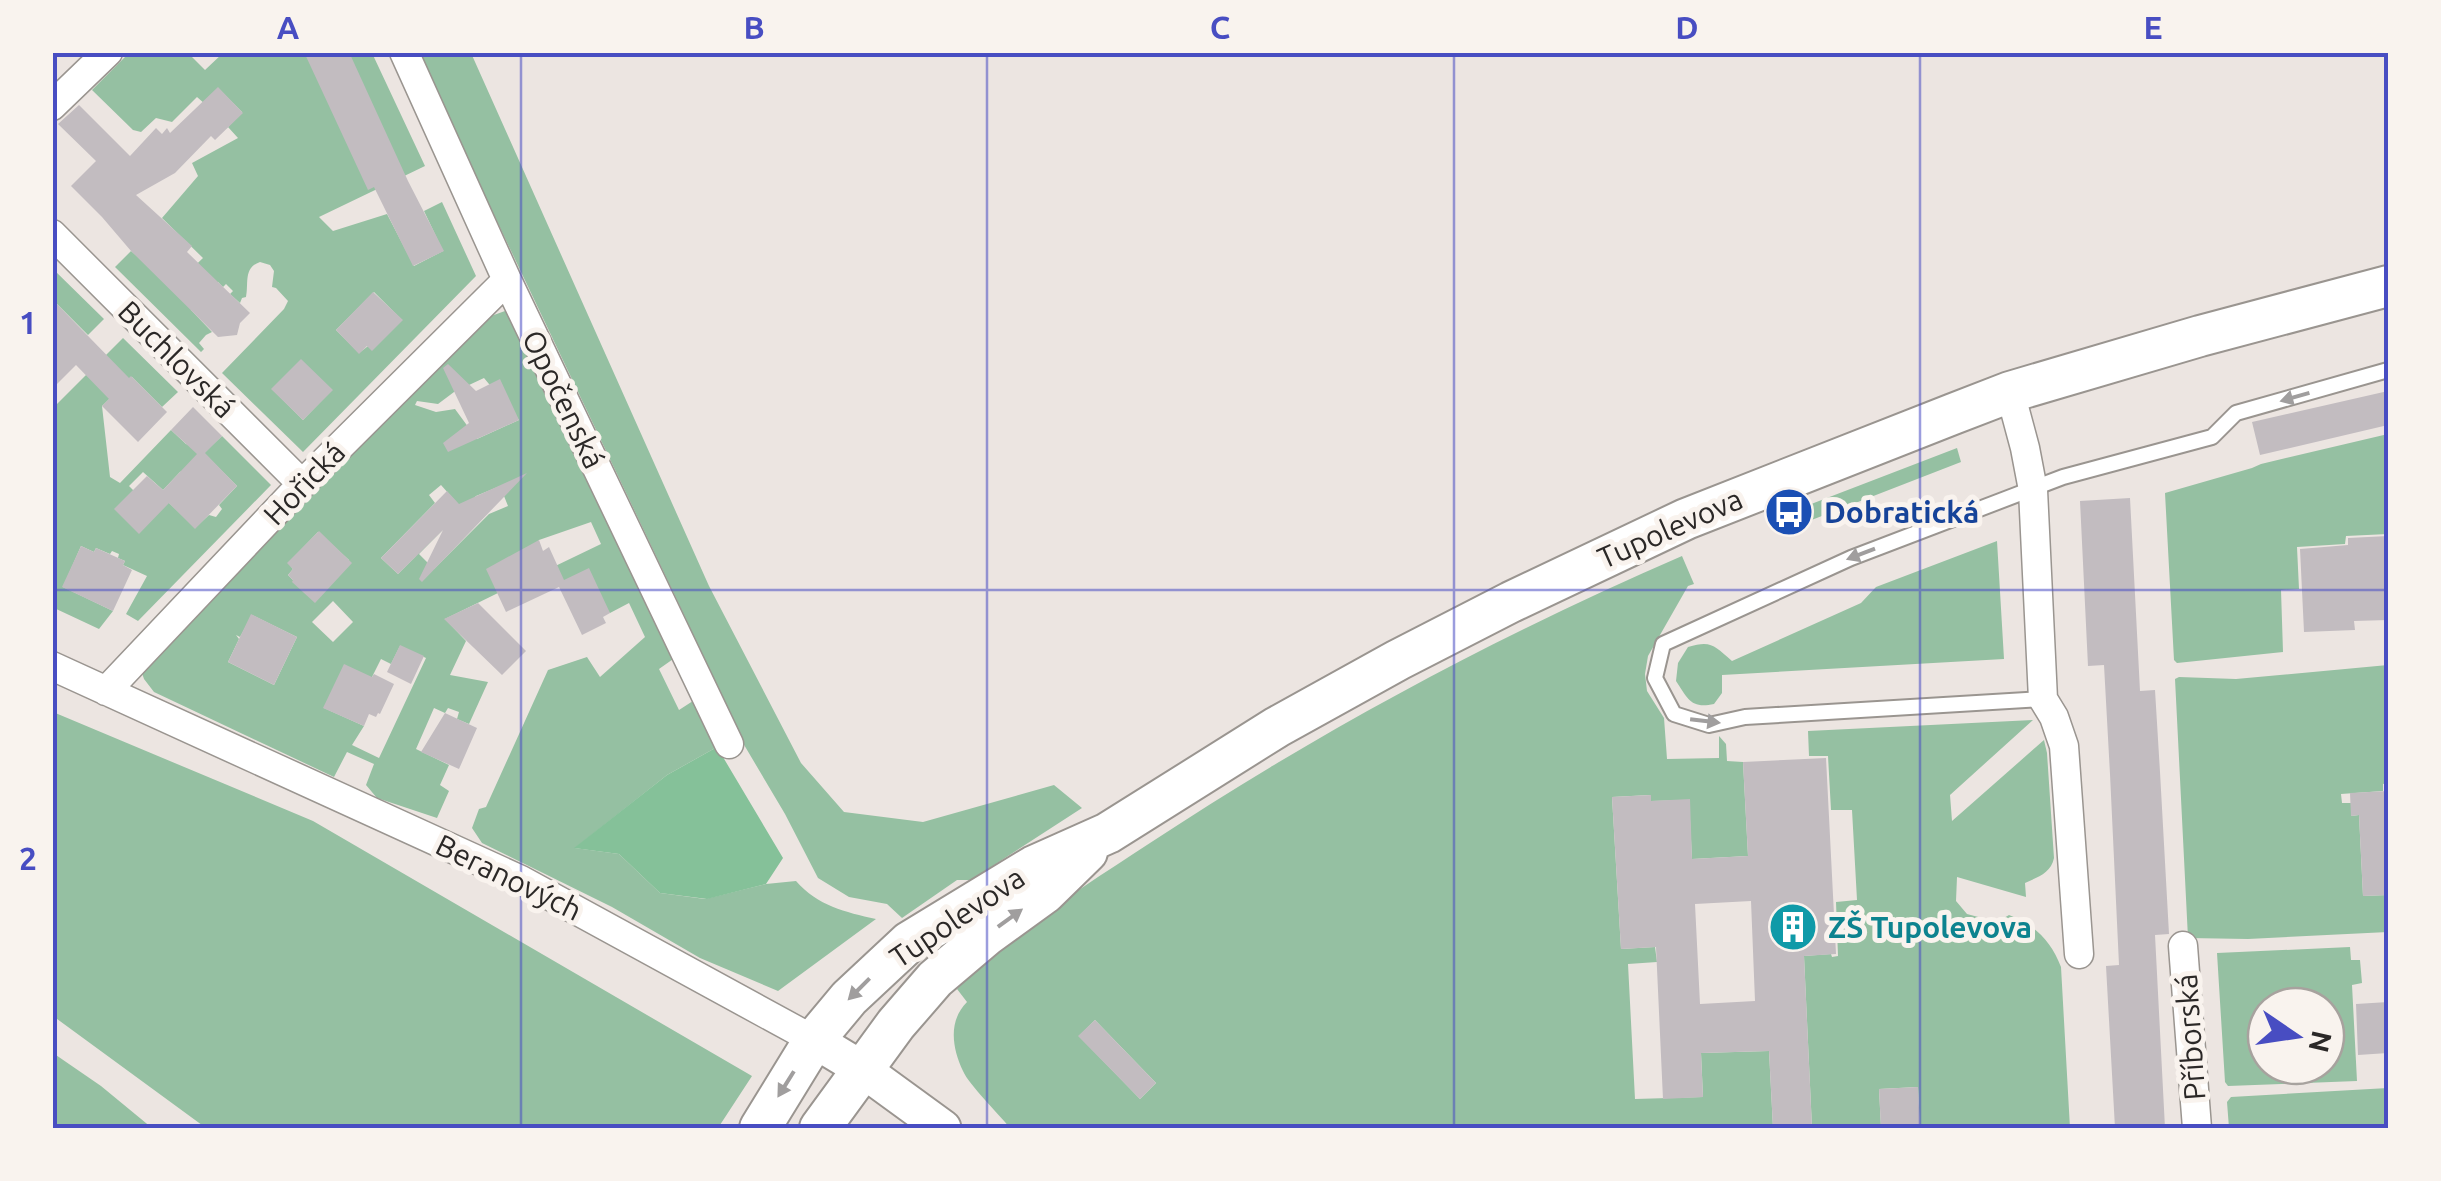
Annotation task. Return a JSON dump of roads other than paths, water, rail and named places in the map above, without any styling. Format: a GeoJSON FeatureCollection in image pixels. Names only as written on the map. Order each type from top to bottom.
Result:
{"type":"FeatureCollection","features":[{"type":"Feature","properties":{"kind":"main road","name":"Tupolevova"},"geometry":{"type":"LineString","coordinates":[[760,1128],[814,1040],[850,998],[909,942],[1034,866],[1108,832],[1277,727],[1398,660],[1702,512],[2010,392],[2388,286]]}},
{"type":"Feature","properties":{"kind":"main road","name":"Tupolevova"},"geometry":{"type":"LineString","coordinates":[[820,1128],[935,979],[987,934],[1045,893],[1108,832]]}},
{"type":"Feature","properties":{"kind":"street"},"geometry":{"type":"LineString","coordinates":[[52,106],[108,52]]}},
{"type":"Feature","properties":{"kind":"street","name":"Opočenská"},"geometry":{"type":"LineString","coordinates":[[404,52],[507,280],[729,744]]}},
{"type":"Feature","properties":{"kind":"street","name":"Buchlovská"},"geometry":{"type":"LineString","coordinates":[[52,234],[302,484]]}},
{"type":"Feature","properties":{"kind":"street","name":"Hořická"},"geometry":{"type":"LineString","coordinates":[[106,691],[302,484],[507,280]]}},
{"type":"Feature","properties":{"kind":"street"},"geometry":{"type":"LineString","coordinates":[[2010,392],[2033,490],[2043,699],[2064,746],[2079,954]]}},
{"type":"Feature","properties":{"kind":"street","name":"Beranových"},"geometry":{"type":"LineString","coordinates":[[52,666],[521,880],[814,1040],[862,1069],[943,1128]]}},
{"type":"Feature","properties":{"kind":"street","name":"Příborská"},"geometry":{"type":"LineString","coordinates":[[2183,946],[2197,1128]]}},
{"type":"Feature","properties":{"kind":"lane"},"geometry":{"type":"LineString","coordinates":[[2043,699],[1745,718],[1709,725],[1674,714],[1655,678],[1664,644],[1852,558],[2063,478],[2212,436],[2236,413],[2388,370]]}},
{"type":"Feature","properties":{"kind":"place","name":"Dobratická"},"geometry":{"type":"Point","coordinates":[1789,512]}},
{"type":"Feature","properties":{"kind":"place","name":"ZŠ Tupolevova"},"geometry":{"type":"Point","coordinates":[1793,927]}}]}
